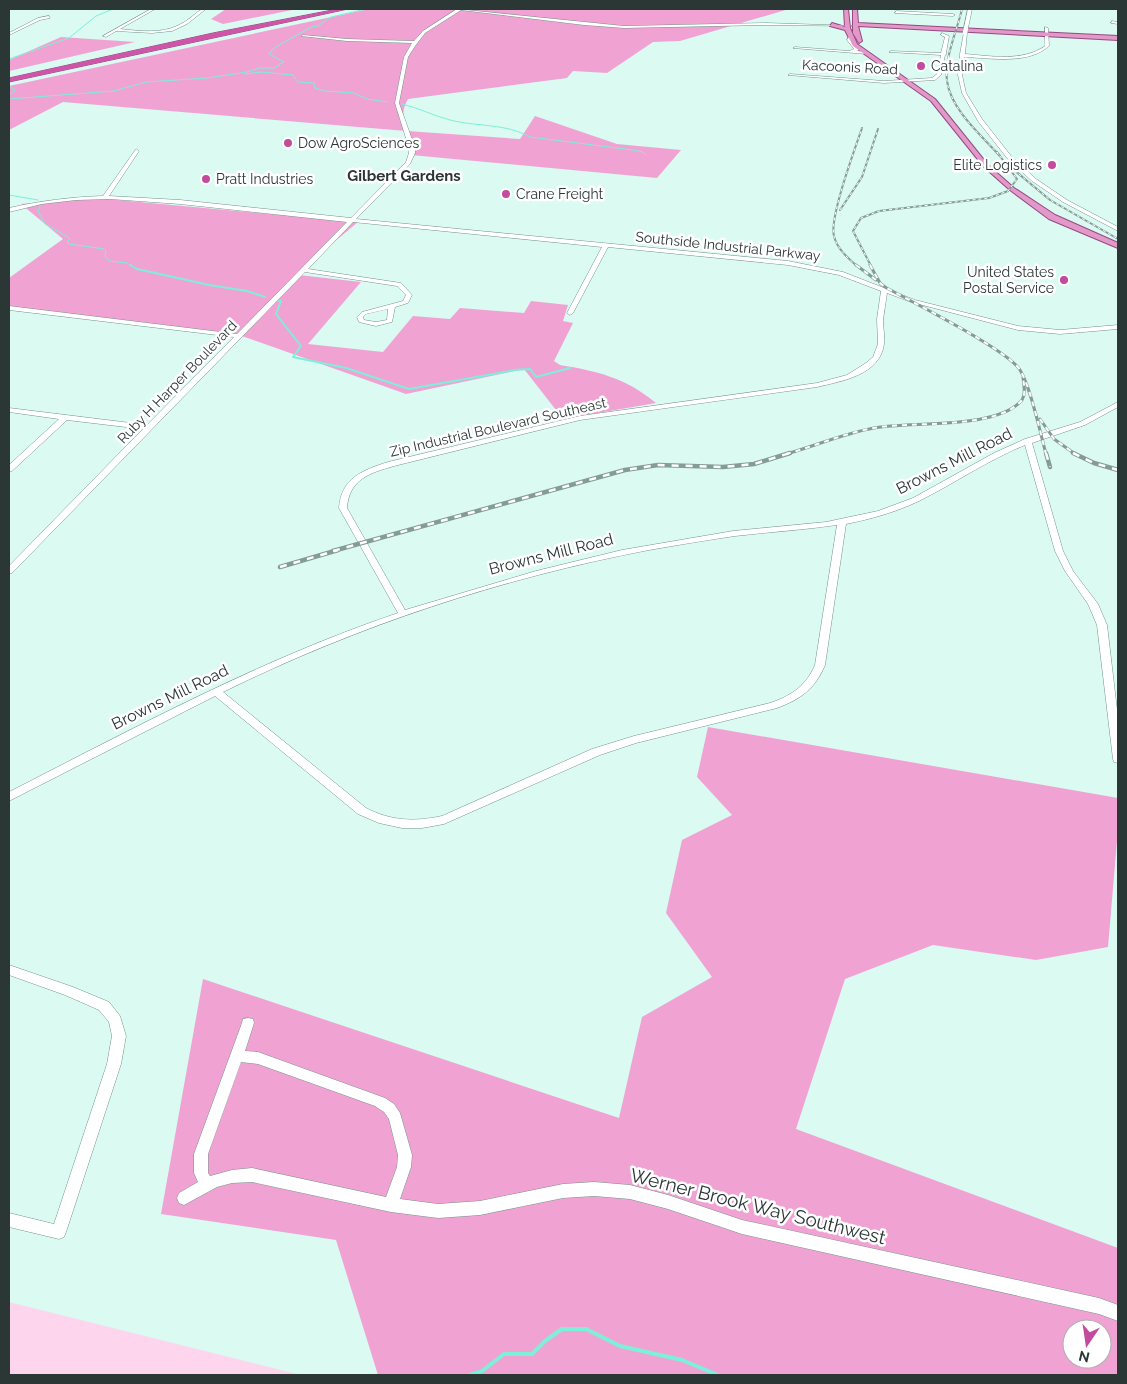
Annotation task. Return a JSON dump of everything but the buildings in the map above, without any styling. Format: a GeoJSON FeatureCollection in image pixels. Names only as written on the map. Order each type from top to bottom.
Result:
{"type":"FeatureCollection","features":[{"type":"Feature","properties":{"kind":"highway"},"geometry":{"type":"LineString","coordinates":[[9,79],[333,9]]}},
{"type":"Feature","properties":{"kind":"highway"},"geometry":{"type":"LineString","coordinates":[[9,79],[345,9]]}},
{"type":"Feature","properties":{"kind":"main road"},"geometry":{"type":"LineString","coordinates":[[846,9],[847,24],[855,45],[899,76],[948,106],[993,169],[1021,196],[1052,217],[1118,246]]}},
{"type":"Feature","properties":{"kind":"main road"},"geometry":{"type":"LineString","coordinates":[[855,9],[859,41],[912,83]]}},
{"type":"Feature","properties":{"kind":"main road"},"geometry":{"type":"LineString","coordinates":[[832,24],[847,24]]}},
{"type":"Feature","properties":{"kind":"main road"},"geometry":{"type":"LineString","coordinates":[[856,25],[1118,39]]}},
{"type":"Feature","properties":{"kind":"main road"},"geometry":{"type":"LineString","coordinates":[[870,26],[1118,39]]}},
{"type":"Feature","properties":{"kind":"main road"},"geometry":{"type":"LineString","coordinates":[[892,82],[899,79],[899,76]]}},
{"type":"Feature","properties":{"kind":"main road"},"geometry":{"type":"LineString","coordinates":[[892,82],[912,83]]}},
{"type":"Feature","properties":{"kind":"street"},"geometry":{"type":"LineString","coordinates":[[105,36],[153,9]]}},
{"type":"Feature","properties":{"kind":"street"},"geometry":{"type":"LineString","coordinates":[[116,30],[160,31],[180,26],[204,9]]}},
{"type":"Feature","properties":{"kind":"street"},"geometry":{"type":"LineString","coordinates":[[303,36],[415,42],[435,24],[460,9],[624,27],[832,24]]}},
{"type":"Feature","properties":{"kind":"street"},"geometry":{"type":"LineString","coordinates":[[950,22],[954,9]]}},
{"type":"Feature","properties":{"kind":"street"},"geometry":{"type":"LineString","coordinates":[[970,9],[959,69],[964,93],[974,112],[1009,157],[1024,171],[1065,201],[1118,229]]}},
{"type":"Feature","properties":{"kind":"street"},"geometry":{"type":"LineString","coordinates":[[896,12],[953,15]]}},
{"type":"Feature","properties":{"kind":"street"},"geometry":{"type":"LineString","coordinates":[[9,34],[39,19],[49,17]]}},
{"type":"Feature","properties":{"kind":"street"},"geometry":{"type":"LineString","coordinates":[[1112,22],[1118,23]]}},
{"type":"Feature","properties":{"kind":"street"},"geometry":{"type":"LineString","coordinates":[[847,24],[856,25]]}},
{"type":"Feature","properties":{"kind":"street"},"geometry":{"type":"LineString","coordinates":[[891,52],[945,53],[947,36],[942,34]]}},
{"type":"Feature","properties":{"kind":"street"},"geometry":{"type":"LineString","coordinates":[[961,55],[1002,57],[1025,55],[1044,50],[1047,46],[1046,34]]}},
{"type":"Feature","properties":{"kind":"street"},"geometry":{"type":"LineString","coordinates":[[850,36],[849,40],[857,50],[850,51]]}},
{"type":"Feature","properties":{"kind":"street","name":"Ruby H Harper Boulevard"},"geometry":{"type":"LineString","coordinates":[[9,572],[240,336],[268,302],[305,270],[408,162],[412,153],[412,144],[397,100],[405,61],[415,42]]}},
{"type":"Feature","properties":{"kind":"street"},"geometry":{"type":"LineString","coordinates":[[795,48],[865,53]]}},
{"type":"Feature","properties":{"kind":"street","name":"Kacoonis Road"},"geometry":{"type":"LineString","coordinates":[[912,83],[938,77],[945,53]]}},
{"type":"Feature","properties":{"kind":"street","name":"Kacoonis Road"},"geometry":{"type":"LineString","coordinates":[[790,75],[892,82]]}},
{"type":"Feature","properties":{"kind":"street"},"geometry":{"type":"LineString","coordinates":[[105,197],[136,151]]}},
{"type":"Feature","properties":{"kind":"street","name":"Southside Industrial Parkway"},"geometry":{"type":"LineString","coordinates":[[9,210],[55,200],[105,197],[387,222],[803,264],[841,273],[940,309],[1018,328],[1060,332],[1118,327]]}},
{"type":"Feature","properties":{"kind":"street"},"geometry":{"type":"LineString","coordinates":[[332,217],[348,215],[362,210]]}},
{"type":"Feature","properties":{"kind":"street","name":"Southside Industrial Parkway"},"geometry":{"type":"LineString","coordinates":[[362,210],[367,216],[387,222]]}},
{"type":"Feature","properties":{"kind":"street"},"geometry":{"type":"LineString","coordinates":[[332,217],[344,222],[346,227]]}},
{"type":"Feature","properties":{"kind":"street"},"geometry":{"type":"LineString","coordinates":[[570,314],[606,245]]}},
{"type":"Feature","properties":{"kind":"street"},"geometry":{"type":"LineString","coordinates":[[305,270],[399,284],[410,295],[406,302],[392,306]]}},
{"type":"Feature","properties":{"kind":"street","name":"Zip Industrial Boulevard Southeast"},"geometry":{"type":"LineString","coordinates":[[403,614],[343,508],[342,499],[345,490],[362,475],[391,464],[580,418],[817,385],[850,377],[870,365],[880,352],[880,319],[884,290]]}},
{"type":"Feature","properties":{"kind":"street"},"geometry":{"type":"LineString","coordinates":[[9,308],[240,336]]}},
{"type":"Feature","properties":{"kind":"street","name":"Browns Mill Road"},"geometry":{"type":"LineString","coordinates":[[9,797],[216,692],[305,652],[403,614],[516,579],[622,553],[721,536],[877,515],[908,504],[994,456],[1028,441],[1098,417],[1118,404]]}},
{"type":"Feature","properties":{"kind":"street"},"geometry":{"type":"LineString","coordinates":[[9,410],[150,428]]}},
{"type":"Feature","properties":{"kind":"street"},"geometry":{"type":"LineString","coordinates":[[9,469],[65,417]]}},
{"type":"Feature","properties":{"kind":"street"},"geometry":{"type":"LineString","coordinates":[[1028,441],[1059,551],[1069,571],[1093,604],[1102,625],[1118,753]]}},
{"type":"Feature","properties":{"kind":"street"},"geometry":{"type":"LineString","coordinates":[[216,692],[362,811],[384,822],[420,825],[444,820],[596,752],[634,740],[773,706],[789,700],[802,691],[814,679],[820,664],[842,521]]}},
{"type":"Feature","properties":{"kind":"street"},"geometry":{"type":"LineString","coordinates":[[9,970],[69,990],[104,1006],[115,1020],[119,1036],[114,1064],[59,1232],[9,1220]]}},
{"type":"Feature","properties":{"kind":"street"},"geometry":{"type":"LineString","coordinates":[[206,1184],[201,1173],[201,1154],[248,1023]]}},
{"type":"Feature","properties":{"kind":"street"},"geometry":{"type":"LineString","coordinates":[[236,1056],[258,1058],[380,1102],[389,1108],[395,1117],[405,1155],[404,1167],[391,1205]]}},
{"type":"Feature","properties":{"kind":"street","name":"Werner Brook Way Southwest"},"geometry":{"type":"LineString","coordinates":[[184,1198],[206,1184],[220,1178],[252,1175],[391,1205],[417,1209],[459,1211],[562,1191],[594,1189],[630,1192],[668,1202],[742,1227],[1099,1306],[1118,1313]]}},
{"type":"Feature","properties":{"kind":"shaded area"},"geometry":{"type":"Polygon","coordinates":[[[226,9],[297,9],[223,24],[211,19],[226,9]]]}},
{"type":"Feature","properties":{"kind":"shaded area"},"geometry":{"type":"Polygon","coordinates":[[[369,9],[789,9],[680,41],[653,42],[607,73],[573,71],[567,78],[408,99],[404,107],[407,131],[520,139],[535,116],[617,144],[681,150],[657,178],[411,155],[406,131],[63,102],[9,130],[9,86],[369,9]]]}},
{"type":"Feature","properties":{"kind":"shaded area"},"geometry":{"type":"Polygon","coordinates":[[[61,37],[135,42],[9,71],[9,60],[61,37]]]}},
{"type":"Feature","properties":{"kind":"shaded area"},"geometry":{"type":"Polygon","coordinates":[[[96,198],[358,222],[321,253],[299,275],[361,282],[308,344],[383,352],[413,316],[450,319],[460,308],[524,313],[531,301],[568,305],[563,321],[573,323],[554,361],[560,365],[611,377],[634,387],[656,403],[563,419],[524,369],[406,394],[242,336],[9,307],[9,278],[63,239],[21,204],[96,198]]]}},
{"type":"Feature","properties":{"kind":"shaded area"},"geometry":{"type":"Polygon","coordinates":[[[708,727],[1118,798],[1118,829],[1108,947],[1036,960],[933,945],[845,979],[796,1129],[1118,1248],[1118,1375],[378,1375],[336,1240],[161,1214],[203,979],[619,1118],[642,1017],[712,977],[666,913],[682,840],[732,815],[697,777],[708,727]]]}},
{"type":"Feature","properties":{"kind":"shaded area"},"geometry":{"type":"Polygon","coordinates":[[[9,1302],[301,1375],[9,1375],[9,1302]]]}},
{"type":"Feature","properties":{"kind":"waterway"},"geometry":{"type":"LineString","coordinates":[[9,59],[69,38],[96,16],[113,9]]}},
{"type":"Feature","properties":{"kind":"waterway"},"geometry":{"type":"LineString","coordinates":[[9,99],[114,91],[146,82],[207,78],[247,72],[259,68],[274,68],[284,62],[269,54],[274,48],[311,27],[318,26],[331,17],[366,9]]}},
{"type":"Feature","properties":{"kind":"waterway"},"geometry":{"type":"LineString","coordinates":[[245,74],[261,72],[293,75],[298,82],[314,83],[315,88],[325,91],[354,93],[367,99],[388,102]]}},
{"type":"Feature","properties":{"kind":"waterway"},"geometry":{"type":"LineString","coordinates":[[9,86],[15,90],[9,95]]}},
{"type":"Feature","properties":{"kind":"waterway"},"geometry":{"type":"LineString","coordinates":[[402,104],[450,120],[511,129],[530,137],[633,150],[643,152],[646,155]]}},
{"type":"Feature","properties":{"kind":"waterway"},"geometry":{"type":"LineString","coordinates":[[9,195],[38,200]]}},
{"type":"Feature","properties":{"kind":"waterway"},"geometry":{"type":"LineString","coordinates":[[40,206],[38,211],[45,224],[68,237],[70,239],[67,242],[69,244],[104,249],[106,251],[105,256],[109,261],[127,263],[132,266]]}},
{"type":"Feature","properties":{"kind":"waterway"},"geometry":{"type":"LineString","coordinates":[[130,265],[137,269],[209,285],[247,291],[265,297]]}},
{"type":"Feature","properties":{"kind":"waterway"},"geometry":{"type":"LineString","coordinates":[[279,301],[281,301],[276,314],[301,346],[293,357],[346,368],[409,389],[515,370],[530,369],[536,377],[570,368]]}},
{"type":"Feature","properties":{"kind":"waterway"},"geometry":{"type":"LineString","coordinates":[[470,1375],[482,1371],[504,1354],[532,1354],[545,1341],[562,1329],[586,1329],[620,1346],[682,1360],[718,1375]]}},
{"type":"Feature","properties":{"kind":"railway"},"geometry":{"type":"LineString","coordinates":[[962,9],[947,63],[947,81],[954,102],[961,112],[1000,156]]}},
{"type":"Feature","properties":{"kind":"railway"},"geometry":{"type":"LineString","coordinates":[[857,266],[843,253],[838,245],[833,227],[839,199],[862,128]]}},
{"type":"Feature","properties":{"kind":"railway"},"geometry":{"type":"LineString","coordinates":[[840,210],[862,177],[878,129]]}},
{"type":"Feature","properties":{"kind":"railway"},"geometry":{"type":"LineString","coordinates":[[997,152],[1000,156]]}},
{"type":"Feature","properties":{"kind":"railway"},"geometry":{"type":"LineString","coordinates":[[871,266],[853,231],[861,218],[879,211],[989,198],[1008,191],[1017,179],[1000,156]]}},
{"type":"Feature","properties":{"kind":"railway"},"geometry":{"type":"LineString","coordinates":[[1014,170],[1050,200],[1118,239]]}},
{"type":"Feature","properties":{"kind":"railway"},"geometry":{"type":"LineString","coordinates":[[856,265],[876,280]]}},
{"type":"Feature","properties":{"kind":"railway"},"geometry":{"type":"LineString","coordinates":[[870,265],[880,283],[885,287],[979,339],[1012,361],[1024,378],[1046,454]]}},
{"type":"Feature","properties":{"kind":"railway"},"geometry":{"type":"LineString","coordinates":[[786,454],[874,428],[952,423],[994,416],[1010,410],[1022,400],[1024,392],[1023,378]]}},
{"type":"Feature","properties":{"kind":"railway"},"geometry":{"type":"LineString","coordinates":[[1040,419],[1054,439],[1075,454]]}},
{"type":"Feature","properties":{"kind":"railway"},"geometry":{"type":"LineString","coordinates":[[333,551],[625,470],[658,465],[723,467],[754,464],[790,453]]}},
{"type":"Feature","properties":{"kind":"railway"},"geometry":{"type":"LineString","coordinates":[[1046,453],[1050,467]]}},
{"type":"Feature","properties":{"kind":"railway"},"geometry":{"type":"LineString","coordinates":[[1075,454],[1094,463],[1118,470]]}},
{"type":"Feature","properties":{"kind":"railway"},"geometry":{"type":"LineString","coordinates":[[280,567],[338,550]]}},
{"type":"Feature","properties":{"kind":"place","name":"Catalina"},"geometry":{"type":"Point","coordinates":[921,66]}},
{"type":"Feature","properties":{"kind":"place","name":"Dow AgroSciences"},"geometry":{"type":"Point","coordinates":[288,143]}},
{"type":"Feature","properties":{"kind":"place","name":"Elite Logistics"},"geometry":{"type":"Point","coordinates":[1052,165]}},
{"type":"Feature","properties":{"kind":"place","name":"Pratt Industries"},"geometry":{"type":"Point","coordinates":[206,179]}},
{"type":"Feature","properties":{"kind":"place","name":"Crane Freight"},"geometry":{"type":"Point","coordinates":[506,194]}},
{"type":"Feature","properties":{"kind":"place","name":"United States Postal Service"},"geometry":{"type":"Point","coordinates":[1064,280]}},
{"type":"Feature","properties":{"kind":"district","name":"Gilbert Gardens"},"geometry":{"type":"Point","coordinates":[404,176]}}]}
